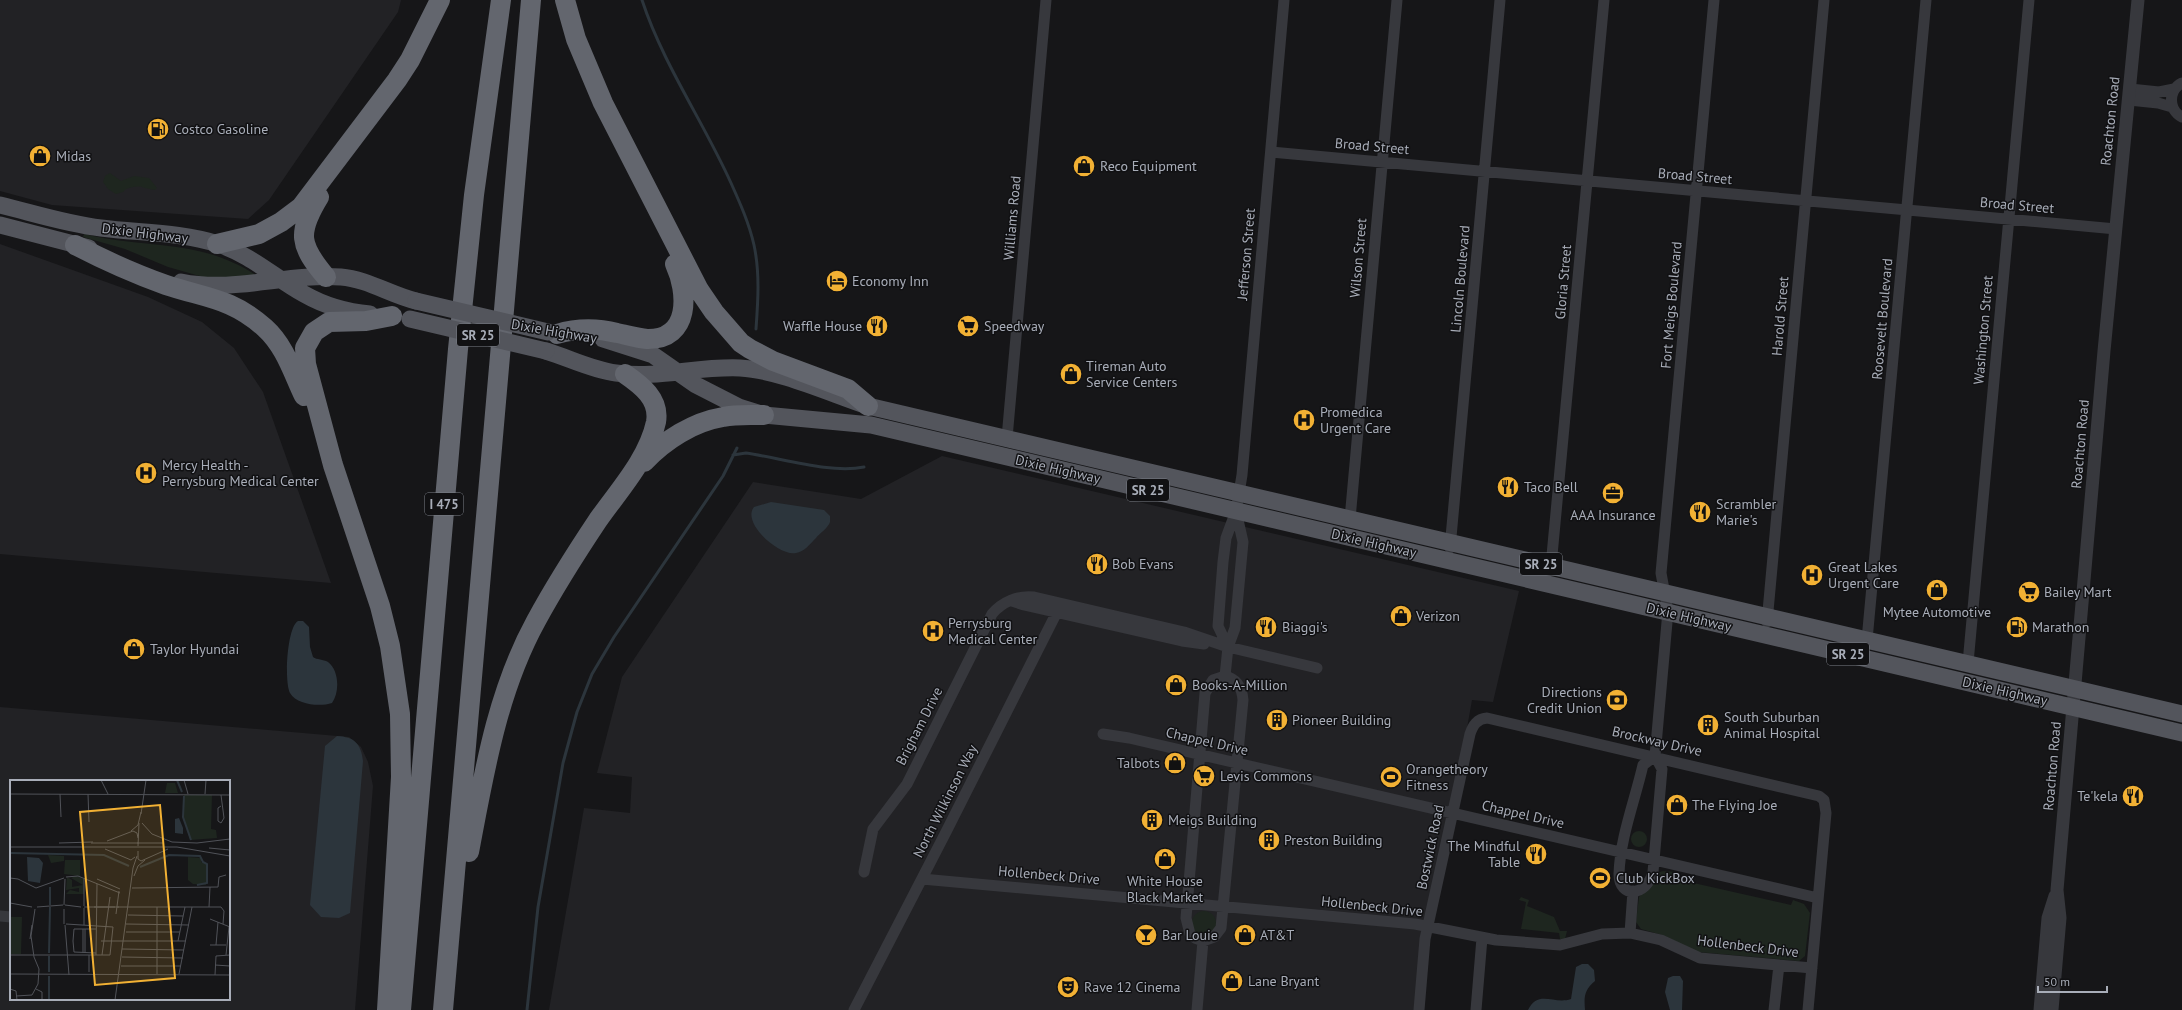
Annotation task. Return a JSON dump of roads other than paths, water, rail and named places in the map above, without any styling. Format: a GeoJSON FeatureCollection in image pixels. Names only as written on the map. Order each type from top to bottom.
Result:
{"type":"FeatureCollection","features":[{"type":"Feature","properties":{"kind":"highway"},"geometry":{"type":"LineString","coordinates":[[217,244],[260,234],[281,222],[301,207],[358,134],[410,60],[440,0]]}},
{"type":"Feature","properties":{"kind":"highway"},"geometry":{"type":"LineString","coordinates":[[458,349],[476,111],[490,0]]}},
{"type":"Feature","properties":{"kind":"highway","name":"I 475"},"geometry":{"type":"LineString","coordinates":[[401,1010],[419,778],[458,349],[474,195],[500,0]]}},
{"type":"Feature","properties":{"kind":"highway"},"geometry":{"type":"LineString","coordinates":[[443,1010],[531,0]]}},
{"type":"Feature","properties":{"kind":"highway"},"geometry":{"type":"LineString","coordinates":[[552,333],[590,329],[647,339],[657,338],[670,332],[680,322],[684,310],[682,283],[677,269],[606,122],[576,39],[565,0]]}},
{"type":"Feature","properties":{"kind":"highway"},"geometry":{"type":"LineString","coordinates":[[585,65],[699,290],[714,312],[741,343],[750,349],[773,361],[848,389],[868,406]]}},
{"type":"Feature","properties":{"kind":"highway"},"geometry":{"type":"LineString","coordinates":[[326,276],[305,247],[304,229],[310,212],[358,134]]}},
{"type":"Feature","properties":{"kind":"highway"},"geometry":{"type":"LineString","coordinates":[[75,244],[98,257],[153,280],[229,303],[266,329],[285,353],[333,465]]}},
{"type":"Feature","properties":{"kind":"highway"},"geometry":{"type":"LineString","coordinates":[[387,1010],[401,777],[400,714],[390,646],[380,606],[333,465],[308,379],[305,348],[314,332],[329,322],[366,321],[401,317]]}},
{"type":"Feature","properties":{"kind":"highway"},"geometry":{"type":"LineString","coordinates":[[443,1010],[464,874],[479,798],[499,710],[509,677],[523,646],[557,585],[630,476],[645,450],[656,419],[650,395],[641,384],[625,374]]}},
{"type":"Feature","properties":{"kind":"highway"},"geometry":{"type":"LineString","coordinates":[[630,476],[660,445],[706,421],[725,416],[764,415]]}},
{"type":"Feature","properties":{"kind":"main road","name":"Dixie Highway"},"geometry":{"type":"LineString","coordinates":[[0,205],[99,228],[151,232],[217,244],[258,263],[303,294],[334,308],[350,312],[401,317],[546,351],[601,370],[625,374],[680,373],[697,370],[740,368],[774,373],[868,406],[2075,688]]}},
{"type":"Feature","properties":{"kind":"main road"},"geometry":{"type":"LineString","coordinates":[[0,214],[26,220],[55,218]]}},
{"type":"Feature","properties":{"kind":"main road","name":"Dixie Highway"},"geometry":{"type":"LineString","coordinates":[[0,225],[123,258],[178,281],[198,285],[224,286],[326,276],[360,281],[398,296],[416,301],[552,333],[611,340],[653,355],[722,399],[739,407],[764,415],[871,425],[2073,707]]}},
{"type":"Feature","properties":{"kind":"main road","name":"SR 25"},"geometry":{"type":"LineString","coordinates":[[2075,688],[2182,714]]}},
{"type":"Feature","properties":{"kind":"main road","name":"SR 25"},"geometry":{"type":"LineString","coordinates":[[2073,707],[2182,733]]}},
{"type":"Feature","properties":{"kind":"street","name":"Williams Road"},"geometry":{"type":"LineString","coordinates":[[1007,438],[1046,0]]}},
{"type":"Feature","properties":{"kind":"street","name":"Jefferson Street"},"geometry":{"type":"LineString","coordinates":[[1236,511],[1242,475],[1284,0]]}},
{"type":"Feature","properties":{"kind":"street","name":"Wilson Street"},"geometry":{"type":"LineString","coordinates":[[1350,519],[1397,0]]}},
{"type":"Feature","properties":{"kind":"street","name":"Lincoln Boulevard"},"geometry":{"type":"LineString","coordinates":[[1449,560],[1500,0]]}},
{"type":"Feature","properties":{"kind":"street","name":"Gloria Street"},"geometry":{"type":"LineString","coordinates":[[1551,566],[1604,0]]}},
{"type":"Feature","properties":{"kind":"street","name":"Fort Meigs Boulevard"},"geometry":{"type":"LineString","coordinates":[[1655,756],[1668,612],[1661,573],[1714,0]]}},
{"type":"Feature","properties":{"kind":"street","name":"Harold Street"},"geometry":{"type":"LineString","coordinates":[[1766,635],[1824,0]]}},
{"type":"Feature","properties":{"kind":"street","name":"Roosevelt Boulevard"},"geometry":{"type":"LineString","coordinates":[[1867,640],[1926,0]]}},
{"type":"Feature","properties":{"kind":"street","name":"Washington Street"},"geometry":{"type":"LineString","coordinates":[[1968,664],[2029,0]]}},
{"type":"Feature","properties":{"kind":"street","name":"Roachton Road"},"geometry":{"type":"LineString","coordinates":[[2052,1010],[2060,918],[2057,890],[2138,0]]}},
{"type":"Feature","properties":{"kind":"street"},"geometry":{"type":"LineString","coordinates":[[2129,95],[2159,92],[2178,86]]}},
{"type":"Feature","properties":{"kind":"street"},"geometry":{"type":"LineString","coordinates":[[2172,107],[2172,95],[2178,86]]}},
{"type":"Feature","properties":{"kind":"street"},"geometry":{"type":"LineString","coordinates":[[2129,95],[2172,107],[2182,117]]}},
{"type":"Feature","properties":{"kind":"street","name":"Broad Street"},"geometry":{"type":"LineString","coordinates":[[1271,152],[2116,229]]}},
{"type":"Feature","properties":{"kind":"street"},"geometry":{"type":"LineString","coordinates":[[1228,647],[1218,626],[1226,538],[1236,511]]}},
{"type":"Feature","properties":{"kind":"street"},"geometry":{"type":"LineString","coordinates":[[1225,676],[1228,647],[1235,628],[1242,542],[1236,511]]}},
{"type":"Feature","properties":{"kind":"street","name":"Brigham Drive"},"geometry":{"type":"LineString","coordinates":[[864,872],[873,829],[907,784],[992,614],[998,607],[1028,596],[1059,608],[1184,632],[1228,647],[1317,668]]}},
{"type":"Feature","properties":{"kind":"street","name":"North Wilkinson Way"},"geometry":{"type":"LineString","coordinates":[[854,1010],[1059,608]]}},
{"type":"Feature","properties":{"kind":"street"},"geometry":{"type":"LineString","coordinates":[[1225,676],[1236,681],[1242,692],[1238,763],[1221,928],[1218,933],[1209,940],[1203,941],[1195,938],[1187,927],[1187,903],[1205,693],[1213,680],[1225,676]]}},
{"type":"Feature","properties":{"kind":"street","name":"Brockway Drive"},"geometry":{"type":"LineString","coordinates":[[1480,719],[1494,718],[1812,792],[1824,800],[1826,813],[1818,898]]}},
{"type":"Feature","properties":{"kind":"street","name":"Bostwick Road"},"geometry":{"type":"LineString","coordinates":[[1419,1010],[1428,926],[1470,734],[1475,723],[1480,719]]}},
{"type":"Feature","properties":{"kind":"street","name":"Chappel Drive"},"geometry":{"type":"LineString","coordinates":[[1104,734],[1200,754],[1818,898]]}},
{"type":"Feature","properties":{"kind":"street"},"geometry":{"type":"LineString","coordinates":[[1655,756],[1662,769],[1653,873],[1648,884],[1642,890],[1633,891],[1625,887],[1620,880],[1621,853],[1643,765],[1655,756]]}},
{"type":"Feature","properties":{"kind":"street","name":"Hollenbeck Drive"},"geometry":{"type":"LineString","coordinates":[[922,879],[1428,926],[1482,938],[1560,945],[1602,934],[1630,933],[1661,940],[1700,958],[1812,968]]}},
{"type":"Feature","properties":{"kind":"street","name":"Roachton Road"},"geometry":{"type":"LineString","coordinates":[[2040,1010],[2048,918],[2057,890]]}},
{"type":"Feature","properties":{"kind":"street"},"geometry":{"type":"LineString","coordinates":[[1630,933],[1633,891]]}},
{"type":"Feature","properties":{"kind":"street"},"geometry":{"type":"LineString","coordinates":[[1808,1010],[1818,898]]}},
{"type":"Feature","properties":{"kind":"street"},"geometry":{"type":"LineString","coordinates":[[0,916],[10,917]]}},
{"type":"Feature","properties":{"kind":"street"},"geometry":{"type":"LineString","coordinates":[[1476,1010],[1482,938]]}},
{"type":"Feature","properties":{"kind":"street"},"geometry":{"type":"LineString","coordinates":[[1196,1010],[1203,941]]}},
{"type":"Feature","properties":{"kind":"street"},"geometry":{"type":"LineString","coordinates":[[1774,1010],[1779,965]]}},
{"type":"Feature","properties":{"kind":"waterway"},"geometry":{"type":"LineString","coordinates":[[642,0],[661,47],[720,160],[747,221],[754,245],[758,276],[756,329]]}},
{"type":"Feature","properties":{"kind":"waterway"},"geometry":{"type":"LineString","coordinates":[[527,1010],[538,907],[563,763],[577,712],[592,674],[614,637],[723,476],[737,448]]}},
{"type":"Feature","properties":{"kind":"waterway"},"geometry":{"type":"LineString","coordinates":[[733,455],[746,453],[821,467],[851,469],[864,467]]}},
{"type":"Feature","properties":{"kind":"place","name":"Costco Gasoline"},"geometry":{"type":"Point","coordinates":[158,129]}},
{"type":"Feature","properties":{"kind":"place","name":"Midas"},"geometry":{"type":"Point","coordinates":[40,156]}},
{"type":"Feature","properties":{"kind":"place","name":"Reco Equipment"},"geometry":{"type":"Point","coordinates":[1084,166]}},
{"type":"Feature","properties":{"kind":"place","name":"Economy Inn"},"geometry":{"type":"Point","coordinates":[837,281]}},
{"type":"Feature","properties":{"kind":"place","name":"Waffle House"},"geometry":{"type":"Point","coordinates":[877,326]}},
{"type":"Feature","properties":{"kind":"place","name":"Speedway"},"geometry":{"type":"Point","coordinates":[968,326]}},
{"type":"Feature","properties":{"kind":"place","name":"Tireman Auto Service Centers"},"geometry":{"type":"Point","coordinates":[1071,374]}},
{"type":"Feature","properties":{"kind":"place","name":"Promedica Urgent Care"},"geometry":{"type":"Point","coordinates":[1304,420]}},
{"type":"Feature","properties":{"kind":"place","name":"Mercy Health - Perrysburg Medical Center"},"geometry":{"type":"Point","coordinates":[146,473]}},
{"type":"Feature","properties":{"kind":"place","name":"Taco Bell"},"geometry":{"type":"Point","coordinates":[1508,487]}},
{"type":"Feature","properties":{"kind":"place","name":"AAA Insurance"},"geometry":{"type":"Point","coordinates":[1613,493]}},
{"type":"Feature","properties":{"kind":"place","name":"Scrambler Marie's"},"geometry":{"type":"Point","coordinates":[1700,512]}},
{"type":"Feature","properties":{"kind":"place","name":"Bob Evans"},"geometry":{"type":"Point","coordinates":[1097,564]}},
{"type":"Feature","properties":{"kind":"place","name":"Great Lakes Urgent Care"},"geometry":{"type":"Point","coordinates":[1812,575]}},
{"type":"Feature","properties":{"kind":"place","name":"Mytee Automotive"},"geometry":{"type":"Point","coordinates":[1937,590]}},
{"type":"Feature","properties":{"kind":"place","name":"Bailey Mart"},"geometry":{"type":"Point","coordinates":[2029,592]}},
{"type":"Feature","properties":{"kind":"place","name":"Verizon"},"geometry":{"type":"Point","coordinates":[1401,616]}},
{"type":"Feature","properties":{"kind":"place","name":"Biaggi's"},"geometry":{"type":"Point","coordinates":[1266,627]}},
{"type":"Feature","properties":{"kind":"place","name":"Marathon"},"geometry":{"type":"Point","coordinates":[2017,627]}},
{"type":"Feature","properties":{"kind":"place","name":"Perrysburg Medical Center"},"geometry":{"type":"Point","coordinates":[933,631]}},
{"type":"Feature","properties":{"kind":"place","name":"Taylor Hyundai"},"geometry":{"type":"Point","coordinates":[134,649]}},
{"type":"Feature","properties":{"kind":"place","name":"Books-A-Million"},"geometry":{"type":"Point","coordinates":[1176,685]}},
{"type":"Feature","properties":{"kind":"place","name":"Directions Credit Union"},"geometry":{"type":"Point","coordinates":[1617,700]}},
{"type":"Feature","properties":{"kind":"place","name":"Pioneer Building"},"geometry":{"type":"Point","coordinates":[1277,720]}},
{"type":"Feature","properties":{"kind":"place","name":"South Suburban Animal Hospital"},"geometry":{"type":"Point","coordinates":[1708,725]}},
{"type":"Feature","properties":{"kind":"place","name":"Talbots"},"geometry":{"type":"Point","coordinates":[1175,763]}},
{"type":"Feature","properties":{"kind":"place","name":"Levis Commons"},"geometry":{"type":"Point","coordinates":[1204,776]}},
{"type":"Feature","properties":{"kind":"place","name":"Orangetheory Fitness"},"geometry":{"type":"Point","coordinates":[1391,777]}},
{"type":"Feature","properties":{"kind":"place","name":"Te'kela"},"geometry":{"type":"Point","coordinates":[2133,796]}},
{"type":"Feature","properties":{"kind":"place","name":"The Flying Joe"},"geometry":{"type":"Point","coordinates":[1677,805]}},
{"type":"Feature","properties":{"kind":"place","name":"Meigs Building"},"geometry":{"type":"Point","coordinates":[1152,820]}},
{"type":"Feature","properties":{"kind":"place","name":"Preston Building"},"geometry":{"type":"Point","coordinates":[1269,840]}},
{"type":"Feature","properties":{"kind":"place","name":"The Mindful Table"},"geometry":{"type":"Point","coordinates":[1536,854]}},
{"type":"Feature","properties":{"kind":"place","name":"White House Black Market"},"geometry":{"type":"Point","coordinates":[1165,859]}},
{"type":"Feature","properties":{"kind":"place","name":"Club KickBox"},"geometry":{"type":"Point","coordinates":[1600,878]}},
{"type":"Feature","properties":{"kind":"place","name":"Bar Louie"},"geometry":{"type":"Point","coordinates":[1146,935]}},
{"type":"Feature","properties":{"kind":"place","name":"AT&T"},"geometry":{"type":"Point","coordinates":[1245,935]}},
{"type":"Feature","properties":{"kind":"place","name":"Lane Bryant"},"geometry":{"type":"Point","coordinates":[1232,981]}},
{"type":"Feature","properties":{"kind":"place","name":"Rave 12 Cinema"},"geometry":{"type":"Point","coordinates":[1068,987]}}]}
